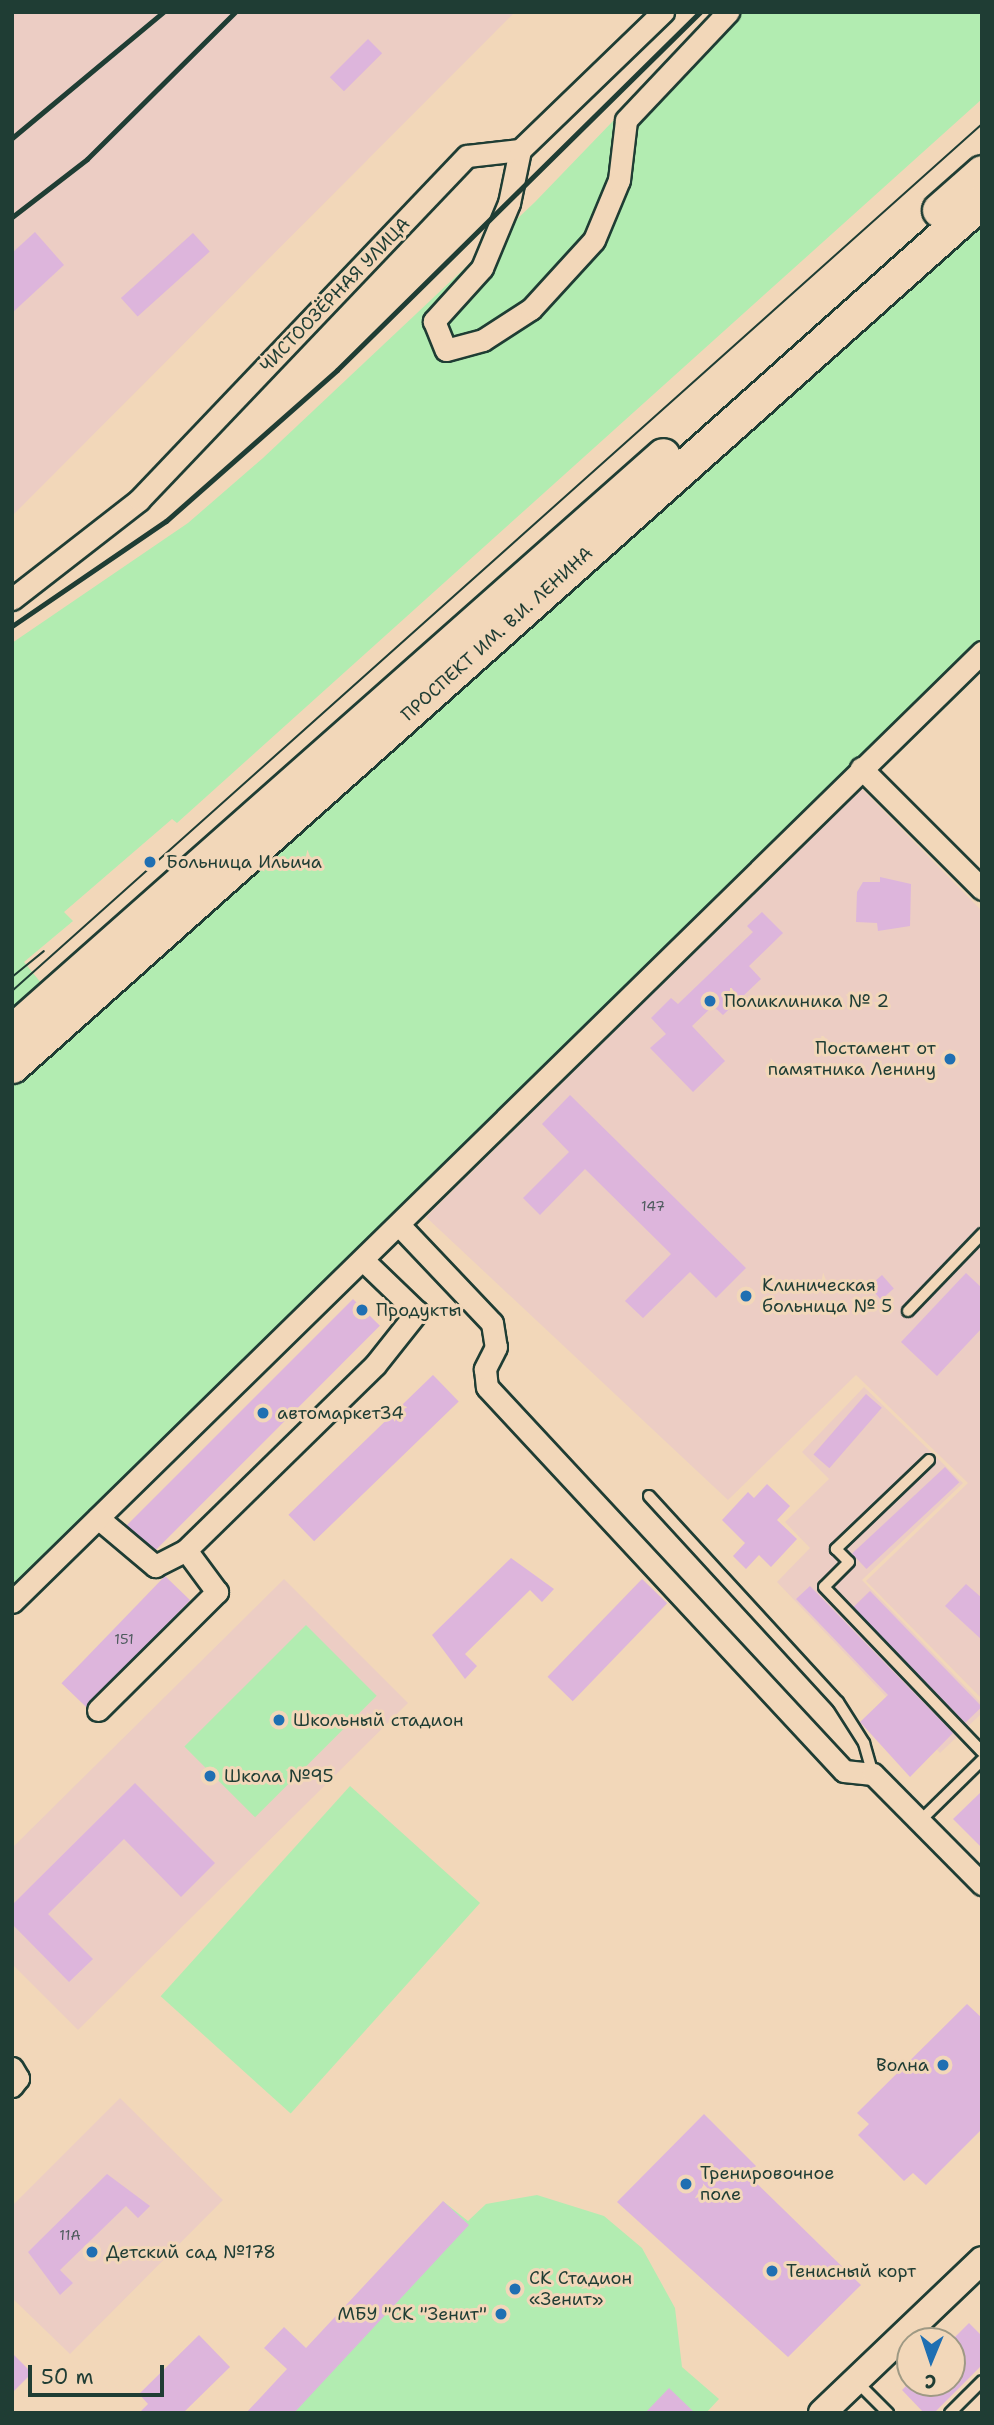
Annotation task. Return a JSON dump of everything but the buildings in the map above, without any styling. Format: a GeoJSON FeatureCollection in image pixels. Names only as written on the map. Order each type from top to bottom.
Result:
{"type":"FeatureCollection","features":[{"type":"Feature","properties":{"kind":"main road","name":"ПРОСПЕКТ ИМ. В.И. ЛЕНИНА"},"geometry":{"type":"LineString","coordinates":[[12,1031],[982,172]]}},
{"type":"Feature","properties":{"kind":"main road","name":"ПРОСПЕКТ ИМ. В.И. ЛЕНИНА"},"geometry":{"type":"LineString","coordinates":[[12,1066],[982,201]]}},
{"type":"Feature","properties":{"kind":"street"},"geometry":{"type":"LineString","coordinates":[[663,12],[520,150],[509,203],[482,268],[434,321],[446,350],[483,340],[531,309],[594,240],[619,180],[626,120],[728,12]]}},
{"type":"Feature","properties":{"kind":"street","name":"ЧИСТООЗЁРНАЯ УЛИЦА"},"geometry":{"type":"LineString","coordinates":[[12,599],[139,500],[467,156],[520,150]]}},
{"type":"Feature","properties":{"kind":"street"},"geometry":{"type":"LineString","coordinates":[[12,1602],[982,652]]}},
{"type":"Feature","properties":{"kind":"street"},"geometry":{"type":"LineString","coordinates":[[861,768],[982,889]]}},
{"type":"Feature","properties":{"kind":"street"},"geometry":{"type":"LineString","coordinates":[[399,1225],[492,1323],[496,1347],[485,1368],[487,1387],[844,1771],[873,1774],[982,1884]]}},
{"type":"Feature","properties":{"kind":"street"},"geometry":{"type":"LineString","coordinates":[[99,1518],[155,1566],[186,1550],[375,1365],[417,1312],[363,1260]]}},
{"type":"Feature","properties":{"kind":"street"},"geometry":{"type":"LineString","coordinates":[[98,1710],[217,1592],[186,1550]]}},
{"type":"Feature","properties":{"kind":"street"},"geometry":{"type":"LineString","coordinates":[[12,2068],[18,2078],[12,2086]]}},
{"type":"Feature","properties":{"kind":"street"},"geometry":{"type":"LineString","coordinates":[[822,2413],[982,2260]]}},
{"type":"Feature","properties":{"kind":"lane"},"geometry":{"type":"LineString","coordinates":[[908,1311],[982,1234]]}},
{"type":"Feature","properties":{"kind":"lane"},"geometry":{"type":"LineString","coordinates":[[929,1460],[836,1549],[849,1562],[824,1587],[982,1752]]}},
{"type":"Feature","properties":{"kind":"lane"},"geometry":{"type":"LineString","coordinates":[[649,1496],[838,1702],[864,1743],[873,1774]]}},
{"type":"Feature","properties":{"kind":"lane"},"geometry":{"type":"LineString","coordinates":[[920,1821],[982,1760]]}},
{"type":"Feature","properties":{"kind":"lane"},"geometry":{"type":"LineString","coordinates":[[855,2380],[888,2413]]}},
{"type":"Feature","properties":{"kind":"lane"},"geometry":{"type":"LineString","coordinates":[[950,2413],[982,2381]]}},
{"type":"Feature","properties":{"kind":"shaded area"},"geometry":{"type":"Polygon","coordinates":[[[12,12],[515,12],[12,516],[12,12]]]}},
{"type":"Feature","properties":{"kind":"shaded area","name":"Клиническая больница № 5"},"geometry":{"type":"Polygon","coordinates":[[[861,788],[982,911],[982,1699],[866,1581],[968,1483],[856,1375],[728,1500],[426,1217],[861,788]]]}},
{"type":"Feature","properties":{"kind":"shaded area"},"geometry":{"type":"Polygon","coordinates":[[[864,1387],[963,1483],[862,1580],[982,1704],[982,1713],[940,1753],[777,1582],[810,1548],[785,1522],[829,1479],[802,1452],[864,1387]]]}},
{"type":"Feature","properties":{"kind":"shaded area","name":"Школа №95"},"geometry":{"type":"Polygon","coordinates":[[[284,1579],[408,1703],[78,2030],[12,1964],[12,1848],[284,1579]]]}},
{"type":"Feature","properties":{"kind":"shaded area","name":"Детский сад №178"},"geometry":{"type":"Polygon","coordinates":[[[120,2098],[223,2200],[70,2354],[12,2298],[12,2206],[120,2098]]]}},
{"type":"Feature","properties":{"kind":"green space"},"geometry":{"type":"Polygon","coordinates":[[[718,12],[982,12],[982,99],[177,823],[172,819],[64,912],[73,921],[24,962],[46,989],[12,1017],[12,643],[188,523],[263,458],[535,202],[718,12]]]}},
{"type":"Feature","properties":{"kind":"green space"},"geometry":{"type":"Polygon","coordinates":[[[982,215],[982,644],[12,1591],[12,1082],[982,215]]]}},
{"type":"Feature","properties":{"kind":"green space","name":"Школьный стадион"},"geometry":{"type":"Polygon","coordinates":[[[306,1625],[377,1696],[255,1817],[184,1747],[306,1625]]]}},
{"type":"Feature","properties":{"kind":"green space"},"geometry":{"type":"Polygon","coordinates":[[[350,1786],[480,1903],[291,2113],[161,1996],[350,1786]]]}},
{"type":"Feature","properties":{"kind":"green space","name":"СК Стадион «Зенит»"},"geometry":{"type":"Polygon","coordinates":[[[537,2195],[604,2216],[642,2248],[675,2308],[682,2367],[719,2399],[706,2413],[247,2413],[444,2202],[468,2221],[486,2204],[537,2195]]]}},
{"type":"Feature","properties":{"kind":"tram line"},"geometry":{"type":"LineString","coordinates":[[12,991],[982,124]]}},
{"type":"Feature","properties":{"kind":"tram line"},"geometry":{"type":"LineString","coordinates":[[12,977],[44,951]]}},
{"type":"Feature","properties":{"kind":"railway"},"geometry":{"type":"LineString","coordinates":[[12,138],[163,12]]}},
{"type":"Feature","properties":{"kind":"railway"},"geometry":{"type":"LineString","coordinates":[[12,217],[87,159],[235,12]]}},
{"type":"Feature","properties":{"kind":"railway"},"geometry":{"type":"LineString","coordinates":[[12,626],[166,521],[337,370],[700,12]]}},
{"type":"Feature","properties":{"kind":"place","name":"Больница Ильича"},"geometry":{"type":"Point","coordinates":[150,862]}},
{"type":"Feature","properties":{"kind":"place","name":"Поликлиника № 2"},"geometry":{"type":"Point","coordinates":[710,1001]}},
{"type":"Feature","properties":{"kind":"place","name":"Постамент от памятника Ленину"},"geometry":{"type":"Point","coordinates":[950,1059]}},
{"type":"Feature","properties":{"kind":"place","name":"Клиническая больница № 5"},"geometry":{"type":"Point","coordinates":[746,1296]}},
{"type":"Feature","properties":{"kind":"place","name":"Продукты"},"geometry":{"type":"Point","coordinates":[362,1310]}},
{"type":"Feature","properties":{"kind":"place","name":"автомаркет34"},"geometry":{"type":"Point","coordinates":[263,1413]}},
{"type":"Feature","properties":{"kind":"place","name":"Школьный стадион"},"geometry":{"type":"Point","coordinates":[279,1720]}},
{"type":"Feature","properties":{"kind":"place","name":"Школа №95"},"geometry":{"type":"Point","coordinates":[210,1776]}},
{"type":"Feature","properties":{"kind":"place","name":"Волна"},"geometry":{"type":"Point","coordinates":[943,2065]}},
{"type":"Feature","properties":{"kind":"place","name":"Тренировочное поле"},"geometry":{"type":"Point","coordinates":[686,2184]}},
{"type":"Feature","properties":{"kind":"place","name":"Детский сад №178"},"geometry":{"type":"Point","coordinates":[92,2252]}},
{"type":"Feature","properties":{"kind":"place","name":"Тенисный корт"},"geometry":{"type":"Point","coordinates":[772,2271]}},
{"type":"Feature","properties":{"kind":"place","name":"СК Стадион «Зенит»"},"geometry":{"type":"Point","coordinates":[515,2289]}},
{"type":"Feature","properties":{"kind":"place","name":"МБУ \"СК \"Зенит\""},"geometry":{"type":"Point","coordinates":[501,2314]}}]}
